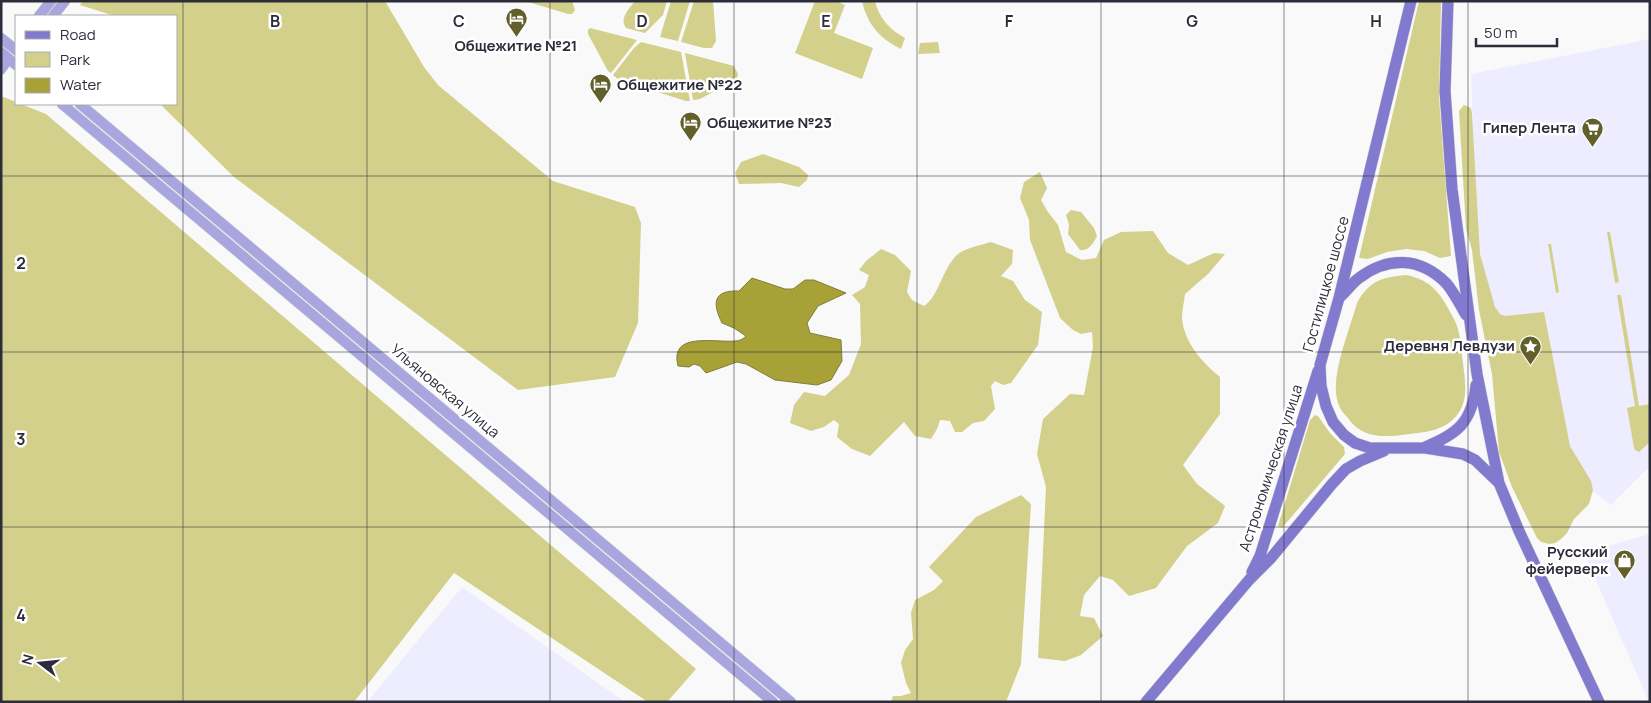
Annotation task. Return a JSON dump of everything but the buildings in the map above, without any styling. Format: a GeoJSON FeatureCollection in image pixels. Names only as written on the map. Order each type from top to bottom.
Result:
{"type":"FeatureCollection","features":[{"type":"Feature","properties":{"kind":"main road","name":"Гостилицкое шоссе"},"geometry":{"type":"LineString","coordinates":[[1411,1],[1339,298],[1320,365],[1323,393],[1333,422],[1344,435],[1355,443],[1370,448],[1425,448],[1463,454],[1475,460],[1498,483]]}},
{"type":"Feature","properties":{"kind":"main road","name":"Гостилицкое шоссе"},"geometry":{"type":"LineString","coordinates":[[1448,1],[1445,91],[1452,189],[1478,374],[1498,483],[1599,702]]}},
{"type":"Feature","properties":{"kind":"main road"},"geometry":{"type":"LineString","coordinates":[[1339,298],[1358,279],[1374,269],[1402,262],[1415,264],[1428,268],[1447,285],[1470,321]]}},
{"type":"Feature","properties":{"kind":"main road","name":"Астрономическая улица"},"geometry":{"type":"LineString","coordinates":[[1249,580],[1260,556],[1320,365]]}},
{"type":"Feature","properties":{"kind":"main road"},"geometry":{"type":"LineString","coordinates":[[1425,448],[1443,440],[1463,423],[1472,410],[1478,374]]}},
{"type":"Feature","properties":{"kind":"main road","name":"Астрономическая улица"},"geometry":{"type":"LineString","coordinates":[[1146,702],[1346,469],[1388,449]]}},
{"type":"Feature","properties":{"kind":"street"},"geometry":{"type":"LineString","coordinates":[[40,15],[51,1]]}},
{"type":"Feature","properties":{"kind":"street"},"geometry":{"type":"LineString","coordinates":[[54,15],[65,1]]}},
{"type":"Feature","properties":{"kind":"street"},"geometry":{"type":"LineString","coordinates":[[1,38],[13,53],[1,70]]}},
{"type":"Feature","properties":{"kind":"street","name":"Ульяновская улица"},"geometry":{"type":"LineString","coordinates":[[63,105],[773,702]]}},
{"type":"Feature","properties":{"kind":"street","name":"Ульяновская улица"},"geometry":{"type":"LineString","coordinates":[[81,105],[791,702]]}},
{"type":"Feature","properties":{"kind":"shaded area"},"geometry":{"type":"Polygon","coordinates":[[[1650,39],[1650,466],[1611,505],[1593,491],[1495,319],[1477,260],[1471,74],[1650,39]]]}},
{"type":"Feature","properties":{"kind":"shaded area"},"geometry":{"type":"Polygon","coordinates":[[[1650,534],[1650,702],[1649,702],[1584,553],[1650,534]]]}},
{"type":"Feature","properties":{"kind":"shaded area"},"geometry":{"type":"Polygon","coordinates":[[[462,587],[625,702],[367,702],[462,587]]]}},
{"type":"Feature","properties":{"kind":"green space"},"geometry":{"type":"Polygon","coordinates":[[[83,1],[385,1],[424,67],[438,85],[553,181],[635,207],[641,223],[638,323],[615,377],[518,390],[234,177],[161,105],[178,105],[178,15],[112,15],[80,5],[83,1]]]}},
{"type":"Feature","properties":{"kind":"green space"},"geometry":{"type":"Polygon","coordinates":[[[525,1],[572,1],[575,10],[572,14],[568,14],[525,1]]]}},
{"type":"Feature","properties":{"kind":"green space"},"geometry":{"type":"Polygon","coordinates":[[[635,1],[667,1],[663,15],[645,33],[626,28],[624,24],[624,17],[635,1]]]}},
{"type":"Feature","properties":{"kind":"green space"},"geometry":{"type":"Polygon","coordinates":[[[671,1],[690,1],[678,41],[660,37],[671,1]]]}},
{"type":"Feature","properties":{"kind":"green space"},"geometry":{"type":"Polygon","coordinates":[[[694,1],[713,1],[716,41],[712,48],[704,48],[681,42],[694,1]]]}},
{"type":"Feature","properties":{"kind":"green space"},"geometry":{"type":"Polygon","coordinates":[[[815,1],[836,1],[845,5],[834,33],[873,48],[862,79],[795,53],[815,1]]]}},
{"type":"Feature","properties":{"kind":"green space"},"geometry":{"type":"Polygon","coordinates":[[[862,1],[875,1],[879,13],[886,23],[905,38],[901,49],[887,41],[871,24],[862,1]]]}},
{"type":"Feature","properties":{"kind":"green space"},"geometry":{"type":"Polygon","coordinates":[[[1419,1],[1441,1],[1439,98],[1451,256],[1440,258],[1424,251],[1406,249],[1387,252],[1368,259],[1359,258],[1419,1]]]}},
{"type":"Feature","properties":{"kind":"green space"},"geometry":{"type":"Polygon","coordinates":[[[590,28],[637,40],[611,73],[608,71],[588,34],[590,28]]]}},
{"type":"Feature","properties":{"kind":"green space"},"geometry":{"type":"Polygon","coordinates":[[[641,42],[681,52],[690,101],[619,80],[613,75],[641,42]]]}},
{"type":"Feature","properties":{"kind":"green space"},"geometry":{"type":"Polygon","coordinates":[[[938,42],[940,53],[918,54],[920,43],[938,42]]]}},
{"type":"Feature","properties":{"kind":"green space"},"geometry":{"type":"Polygon","coordinates":[[[685,53],[734,66],[738,74],[737,79],[700,99],[693,100],[685,53]]]}},
{"type":"Feature","properties":{"kind":"green space"},"geometry":{"type":"Polygon","coordinates":[[[1,96],[15,102],[15,105],[24,105],[46,114],[696,669],[667,702],[648,702],[454,573],[354,702],[1,702],[1,96]]]}},
{"type":"Feature","properties":{"kind":"green space"},"geometry":{"type":"Polygon","coordinates":[[[1464,105],[1471,108],[1472,114],[1480,254],[1495,307],[1500,314],[1505,316],[1544,312],[1570,446],[1591,481],[1593,490],[1589,504],[1574,519],[1567,533],[1555,543],[1541,542],[1537,538],[1512,487],[1499,452],[1492,374],[1479,310],[1472,250],[1466,229],[1459,111],[1464,105]]]}},
{"type":"Feature","properties":{"kind":"green space"},"geometry":{"type":"Polygon","coordinates":[[[763,154],[799,167],[808,175],[807,180],[799,187],[781,183],[739,184],[735,173],[741,162],[763,154]]]}},
{"type":"Feature","properties":{"kind":"green space"},"geometry":{"type":"Polygon","coordinates":[[[1040,172],[1047,188],[1041,200],[1058,225],[1066,252],[1082,260],[1096,258],[1104,240],[1121,232],[1153,231],[1168,253],[1188,265],[1214,253],[1225,254],[1208,274],[1185,294],[1182,318],[1186,336],[1195,352],[1220,377],[1220,414],[1183,465],[1197,484],[1225,506],[1218,523],[1187,546],[1156,588],[1129,596],[1113,580],[1100,576],[1084,595],[1080,616],[1094,618],[1103,636],[1081,655],[1065,661],[1038,658],[1046,487],[1037,454],[1043,419],[1070,394],[1084,395],[1093,347],[1092,332],[1081,334],[1073,330],[1060,318],[1030,240],[1029,220],[1020,198],[1024,182],[1040,172]]]}},
{"type":"Feature","properties":{"kind":"green space"},"geometry":{"type":"Polygon","coordinates":[[[1071,210],[1081,212],[1094,228],[1097,236],[1086,249],[1080,250],[1068,234],[1069,225],[1066,215],[1071,210]]]}},
{"type":"Feature","properties":{"kind":"green space"},"geometry":{"type":"Polygon","coordinates":[[[1607,232],[1610,232],[1619,282],[1615,283],[1607,232]]]}},
{"type":"Feature","properties":{"kind":"green space"},"geometry":{"type":"Polygon","coordinates":[[[991,242],[1013,250],[1012,264],[1001,276],[1013,281],[1025,300],[1042,312],[1038,345],[1011,383],[1003,385],[995,381],[991,386],[995,409],[984,421],[973,423],[962,432],[955,432],[950,421],[940,420],[931,439],[915,436],[904,422],[870,456],[852,449],[837,437],[839,424],[834,420],[824,427],[811,431],[790,423],[794,405],[804,392],[825,396],[849,375],[861,344],[860,304],[852,295],[865,287],[869,275],[859,270],[866,261],[881,249],[895,255],[911,271],[907,292],[912,300],[924,306],[934,295],[955,257],[964,250],[991,242]]]}},
{"type":"Feature","properties":{"kind":"green space"},"geometry":{"type":"Polygon","coordinates":[[[1548,244],[1551,244],[1559,292],[1556,293],[1548,244]]]}},
{"type":"Feature","properties":{"kind":"green space"},"geometry":{"type":"Polygon","coordinates":[[[1406,275],[1423,281],[1436,290],[1454,319],[1460,341],[1465,396],[1457,415],[1442,427],[1430,431],[1392,436],[1368,434],[1354,425],[1344,414],[1337,399],[1337,377],[1342,351],[1357,303],[1366,290],[1383,279],[1406,275]]]}},
{"type":"Feature","properties":{"kind":"green space"},"geometry":{"type":"Polygon","coordinates":[[[1617,295],[1621,295],[1639,406],[1650,404],[1650,442],[1639,452],[1634,448],[1627,408],[1635,406],[1617,295]]]}},
{"type":"Feature","properties":{"kind":"green space"},"geometry":{"type":"Polygon","coordinates":[[[1315,415],[1318,416],[1330,433],[1344,447],[1345,454],[1282,528],[1278,526],[1310,420],[1315,415]]]}},
{"type":"Feature","properties":{"kind":"green space"},"geometry":{"type":"Polygon","coordinates":[[[1021,495],[1031,504],[1021,664],[1006,702],[891,702],[893,696],[911,693],[906,683],[901,663],[905,650],[913,639],[911,613],[915,600],[934,590],[943,581],[929,567],[976,517],[1021,495]]]}},
{"type":"Feature","properties":{"kind":"water"},"geometry":{"type":"Polygon","coordinates":[[[752,278],[785,289],[793,289],[805,280],[814,280],[846,293],[818,306],[807,323],[810,333],[841,340],[842,361],[831,380],[817,385],[775,380],[746,364],[737,362],[706,373],[700,366],[694,364],[689,367],[678,366],[677,355],[680,348],[687,343],[696,341],[737,341],[746,336],[722,323],[716,304],[720,295],[730,291],[739,291],[752,278]]]}},
{"type":"Feature","properties":{"kind":"place","name":"Общежитие №21"},"geometry":{"type":"Point","coordinates":[516,37]}},
{"type":"Feature","properties":{"kind":"place","name":"Общежитие №22"},"geometry":{"type":"Point","coordinates":[601,104]}},
{"type":"Feature","properties":{"kind":"place","name":"Общежитие №23"},"geometry":{"type":"Point","coordinates":[691,142]}},
{"type":"Feature","properties":{"kind":"place","name":"Гипер Лента"},"geometry":{"type":"Point","coordinates":[1592,147]}},
{"type":"Feature","properties":{"kind":"place","name":"Деревня Левдузи"},"geometry":{"type":"Point","coordinates":[1531,365]}},
{"type":"Feature","properties":{"kind":"place","name":"Русский фейерверк"},"geometry":{"type":"Point","coordinates":[1624,580]}}]}
